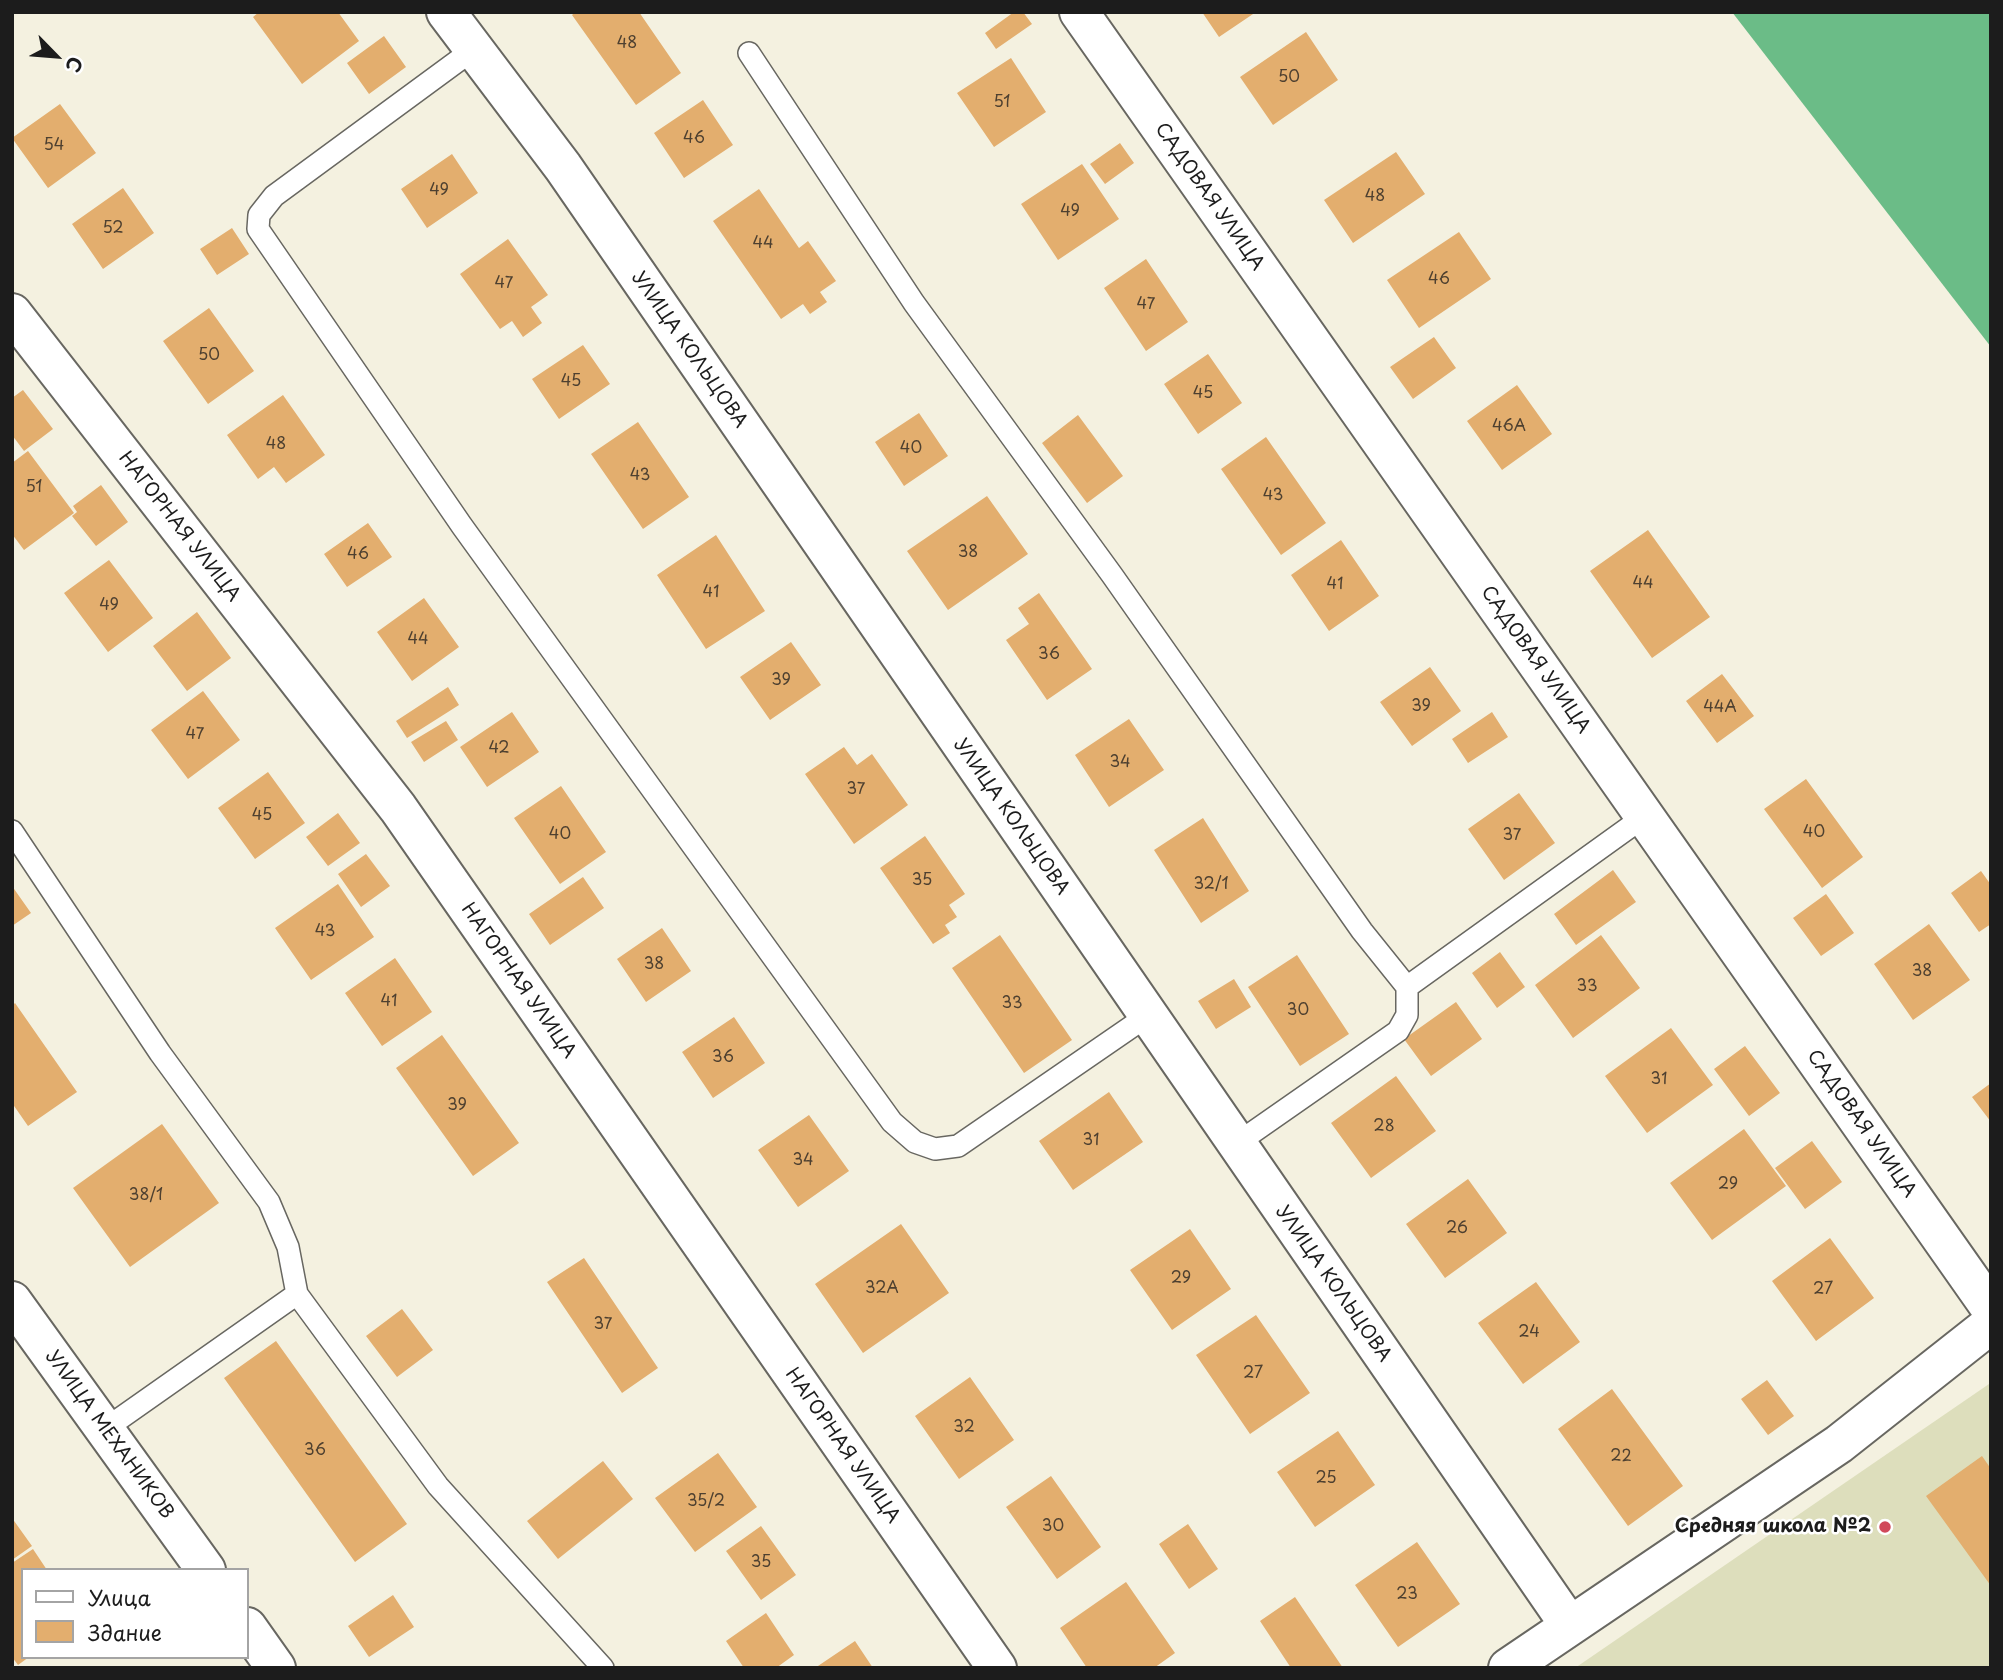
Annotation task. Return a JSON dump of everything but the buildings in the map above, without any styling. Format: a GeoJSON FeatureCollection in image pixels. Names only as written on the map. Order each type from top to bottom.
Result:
{"type":"FeatureCollection","features":[{"type":"Feature","properties":{"kind":"street","name":"УЛИЦА КОЛЬЦОВА"},"geometry":{"type":"LineString","coordinates":[[446,12],[564,167],[1570,1626]]}},
{"type":"Feature","properties":{"kind":"street","name":"САДОВАЯ УЛИЦА"},"geometry":{"type":"LineString","coordinates":[[1079,12],[1991,1308]]}},
{"type":"Feature","properties":{"kind":"street","name":"НАГОРНАЯ УЛИЦА"},"geometry":{"type":"LineString","coordinates":[[12,313],[397,808],[997,1668]]}},
{"type":"Feature","properties":{"kind":"street","name":"УЛИЦА МЕХАНИКОВ"},"geometry":{"type":"LineString","coordinates":[[12,1301],[205,1568]]}},
{"type":"Feature","properties":{"kind":"street"},"geometry":{"type":"LineString","coordinates":[[1508,1668],[1839,1444],[1991,1324]]}},
{"type":"Feature","properties":{"kind":"street"},"geometry":{"type":"LineString","coordinates":[[248,1628],[276,1668]]}},
{"type":"Feature","properties":{"kind":"lane"},"geometry":{"type":"LineString","coordinates":[[474,50],[274,196],[260,215],[258,229],[462,526],[892,1122],[915,1142],[935,1149],[958,1146],[1147,1016]]}},
{"type":"Feature","properties":{"kind":"lane"},"geometry":{"type":"LineString","coordinates":[[749,52],[914,303],[1119,586],[1362,931],[1407,987],[1406,1015],[1398,1031],[1236,1144]]}},
{"type":"Feature","properties":{"kind":"lane"},"geometry":{"type":"LineString","coordinates":[[1407,987],[1645,816]]}},
{"type":"Feature","properties":{"kind":"lane"},"geometry":{"type":"LineString","coordinates":[[12,831],[160,1053],[269,1202],[288,1247],[297,1294],[438,1486],[603,1668]]}},
{"type":"Feature","properties":{"kind":"lane"},"geometry":{"type":"LineString","coordinates":[[105,1429],[297,1294]]}},
{"type":"Feature","properties":{"kind":"shaded area","name":"Средняя школа №2"},"geometry":{"type":"Polygon","coordinates":[[[1989,1384],[1991,1668],[1575,1668],[1989,1384]]]}},
{"type":"Feature","properties":{"kind":"green space"},"geometry":{"type":"Polygon","coordinates":[[[1732,12],[1991,12],[1991,347],[1732,12]]]}},
{"type":"Feature","properties":{"kind":"place","name":"Средняя школа №2"},"geometry":{"type":"Point","coordinates":[1885,1527]}}]}
